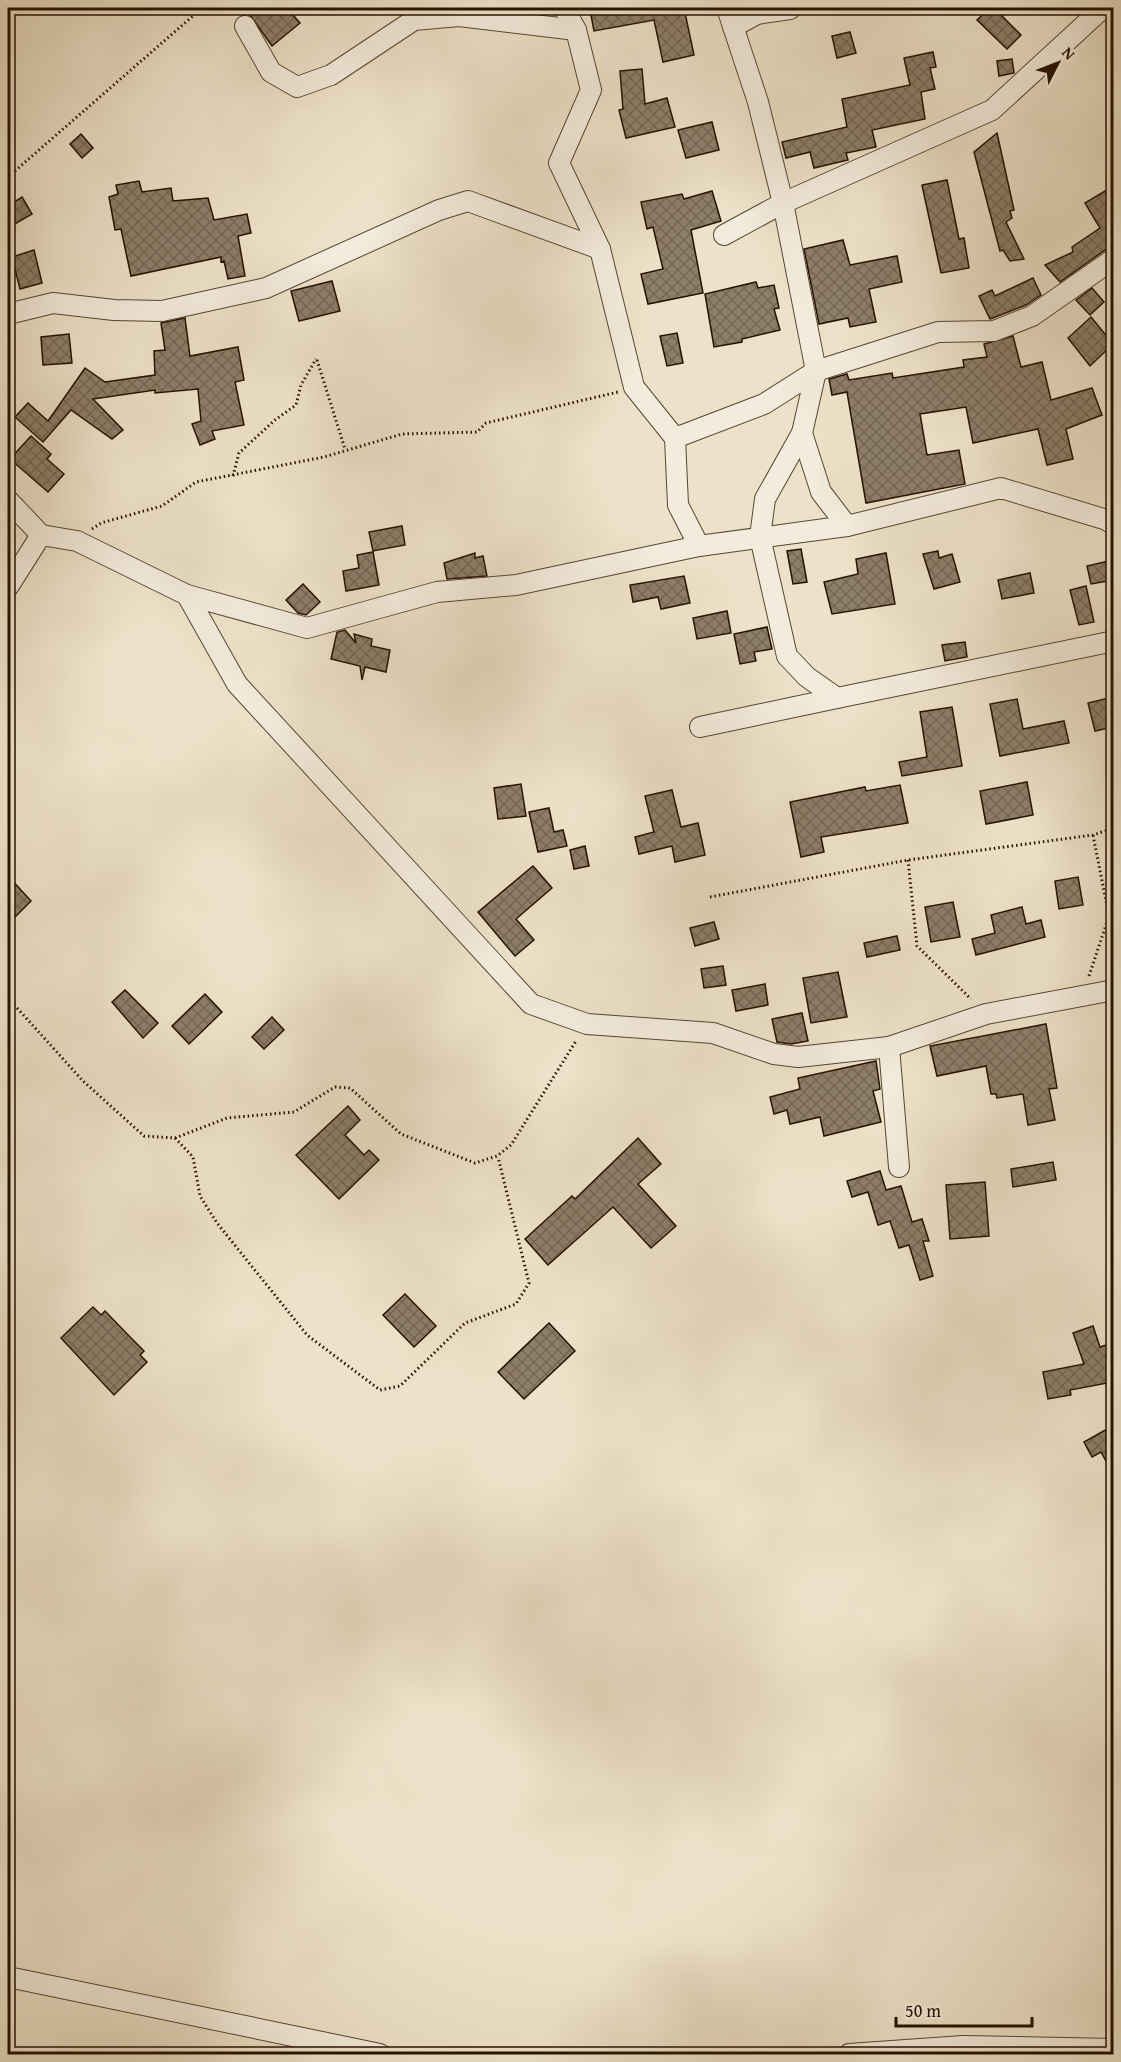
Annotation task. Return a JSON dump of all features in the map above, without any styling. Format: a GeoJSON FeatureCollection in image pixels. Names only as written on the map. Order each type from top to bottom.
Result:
{"type":"FeatureCollection","features":[{"type":"Feature","properties":{"kind":"street"},"geometry":{"type":"LineString","coordinates":[[564,8],[576,30],[591,90],[559,163],[600,249],[634,387],[675,438],[678,505],[699,546]]}},
{"type":"Feature","properties":{"kind":"street"},"geometry":{"type":"LineString","coordinates":[[727,8],[759,102],[783,203],[816,370],[802,433],[765,500],[760,537],[787,656],[807,677],[837,698]]}},
{"type":"Feature","properties":{"kind":"street"},"geometry":{"type":"LineString","coordinates":[[724,235],[783,203],[992,110],[1103,8]]}},
{"type":"Feature","properties":{"kind":"street"},"geometry":{"type":"LineString","coordinates":[[733,27],[757,14],[790,9]]}},
{"type":"Feature","properties":{"kind":"street"},"geometry":{"type":"LineString","coordinates":[[245,26],[271,72],[297,87],[331,75],[414,20],[464,12],[576,30]]}},
{"type":"Feature","properties":{"kind":"street"},"geometry":{"type":"LineString","coordinates":[[8,314],[53,303],[114,310],[162,311],[266,288],[439,210],[468,201],[600,249]]}},
{"type":"Feature","properties":{"kind":"street"},"geometry":{"type":"LineString","coordinates":[[675,438],[764,404],[816,370],[938,332],[994,331],[1032,316],[1112,260]]}},
{"type":"Feature","properties":{"kind":"street"},"geometry":{"type":"LineString","coordinates":[[802,433],[821,492],[847,526]]}},
{"type":"Feature","properties":{"kind":"street"},"geometry":{"type":"LineString","coordinates":[[8,500],[41,535],[77,541],[187,595],[307,628],[437,592],[516,585],[699,546],[847,526],[1001,488],[1107,520],[1113,525]]}},
{"type":"Feature","properties":{"kind":"street"},"geometry":{"type":"LineString","coordinates":[[8,587],[41,535]]}},
{"type":"Feature","properties":{"kind":"street"},"geometry":{"type":"LineString","coordinates":[[187,595],[237,684],[531,1004],[587,1024],[713,1033],[774,1054],[798,1057],[890,1047],[986,1014],[1113,990]]}},
{"type":"Feature","properties":{"kind":"street"},"geometry":{"type":"LineString","coordinates":[[700,727],[1113,641]]}},
{"type":"Feature","properties":{"kind":"street"},"geometry":{"type":"LineString","coordinates":[[890,1047],[899,1167]]}},
{"type":"Feature","properties":{"kind":"street"},"geometry":{"type":"LineString","coordinates":[[8,1977],[380,2055]]}},
{"type":"Feature","properties":{"kind":"street"},"geometry":{"type":"LineString","coordinates":[[849,2055],[963,2046],[1113,2049]]}},
{"type":"Feature","properties":{"kind":"path"},"geometry":{"type":"LineString","coordinates":[[8,177],[202,8]]}},
{"type":"Feature","properties":{"kind":"path"},"geometry":{"type":"LineString","coordinates":[[232,477],[239,453],[275,420],[296,405],[301,385],[316,359],[345,449]]}},
{"type":"Feature","properties":{"kind":"path"},"geometry":{"type":"LineString","coordinates":[[77,541],[101,523],[162,506],[196,482],[232,477],[324,457],[402,434],[477,432],[486,423],[634,387]]}},
{"type":"Feature","properties":{"kind":"path"},"geometry":{"type":"LineString","coordinates":[[710,897],[908,860],[1094,835],[1113,828]]}},
{"type":"Feature","properties":{"kind":"path"},"geometry":{"type":"LineString","coordinates":[[1081,997],[1109,916],[1094,835]]}},
{"type":"Feature","properties":{"kind":"path"},"geometry":{"type":"LineString","coordinates":[[908,860],[917,946],[986,1014]]}},
{"type":"Feature","properties":{"kind":"path"},"geometry":{"type":"LineString","coordinates":[[8,998],[83,1081],[144,1137],[176,1138],[227,1118],[294,1112],[335,1087],[350,1088],[401,1134],[475,1163],[497,1156],[511,1145],[587,1024]]}},
{"type":"Feature","properties":{"kind":"path"},"geometry":{"type":"LineString","coordinates":[[176,1138],[192,1157],[200,1196],[224,1233],[308,1335],[380,1390],[400,1386],[465,1323],[516,1304],[529,1283],[497,1156]]}},
{"type":"Feature","properties":{"kind":"building"},"geometry":{"type":"Polygon","coordinates":[[[245,8],[287,8],[300,23],[272,46],[245,8]]]}},
{"type":"Feature","properties":{"kind":"building"},"geometry":{"type":"Polygon","coordinates":[[[684,8],[694,55],[663,62],[654,20],[594,31],[590,10],[684,8]]]}},
{"type":"Feature","properties":{"kind":"building"},"geometry":{"type":"Polygon","coordinates":[[[990,8],[994,8],[1021,35],[1007,49],[977,20],[990,8]]]}},
{"type":"Feature","properties":{"kind":"building"},"geometry":{"type":"Polygon","coordinates":[[[850,32],[856,53],[837,58],[832,36],[850,32]]]}},
{"type":"Feature","properties":{"kind":"building"},"geometry":{"type":"Polygon","coordinates":[[[933,52],[936,67],[930,68],[935,89],[921,92],[925,119],[872,130],[876,147],[846,153],[848,160],[814,168],[810,152],[786,158],[782,142],[847,127],[842,99],[910,85],[904,58],[933,52]]]}},
{"type":"Feature","properties":{"kind":"building"},"geometry":{"type":"Polygon","coordinates":[[[1012,59],[1014,73],[999,76],[997,61],[1012,59]]]}},
{"type":"Feature","properties":{"kind":"building"},"geometry":{"type":"Polygon","coordinates":[[[642,69],[645,104],[667,98],[675,127],[626,138],[619,110],[623,109],[620,71],[642,69]]]}},
{"type":"Feature","properties":{"kind":"building"},"geometry":{"type":"Polygon","coordinates":[[[712,122],[719,150],[686,158],[678,130],[712,122]]]}},
{"type":"Feature","properties":{"kind":"building"},"geometry":{"type":"Polygon","coordinates":[[[997,133],[1014,210],[1010,211],[1012,218],[1006,222],[1024,259],[1010,261],[1003,250],[1000,251],[974,152],[997,133]]]}},
{"type":"Feature","properties":{"kind":"building"},"geometry":{"type":"Polygon","coordinates":[[[81,134],[93,148],[82,158],[70,144],[81,134]]]}},
{"type":"Feature","properties":{"kind":"building"},"geometry":{"type":"Polygon","coordinates":[[[947,180],[959,239],[964,238],[969,268],[941,273],[922,185],[947,180]]]}},
{"type":"Feature","properties":{"kind":"building"},"geometry":{"type":"Polygon","coordinates":[[[139,181],[142,192],[171,188],[173,201],[208,198],[214,220],[247,214],[251,233],[238,236],[245,276],[228,279],[221,257],[131,276],[121,229],[115,230],[109,197],[118,194],[116,185],[139,181]]]}},
{"type":"Feature","properties":{"kind":"building"},"geometry":{"type":"Polygon","coordinates":[[[712,191],[721,221],[691,230],[703,293],[648,304],[641,274],[663,269],[653,227],[647,229],[641,202],[682,194],[684,199],[712,191]]]}},
{"type":"Feature","properties":{"kind":"building"},"geometry":{"type":"Polygon","coordinates":[[[1105,191],[1113,206],[1113,248],[1105,250],[1060,282],[1045,265],[1073,252],[1072,247],[1100,228],[1085,203],[1105,191]]]}},
{"type":"Feature","properties":{"kind":"building"},"geometry":{"type":"Polygon","coordinates":[[[22,197],[32,214],[8,228],[8,206],[22,197]]]}},
{"type":"Feature","properties":{"kind":"building"},"geometry":{"type":"Polygon","coordinates":[[[843,240],[850,265],[897,256],[902,282],[869,289],[876,322],[850,327],[848,318],[819,324],[804,249],[843,240]]]}},
{"type":"Feature","properties":{"kind":"building"},"geometry":{"type":"Polygon","coordinates":[[[34,250],[42,283],[20,289],[12,257],[34,250]]]}},
{"type":"Feature","properties":{"kind":"building"},"geometry":{"type":"Polygon","coordinates":[[[1033,278],[1041,295],[1026,305],[990,319],[979,296],[992,290],[995,296],[1033,278]]]}},
{"type":"Feature","properties":{"kind":"building"},"geometry":{"type":"Polygon","coordinates":[[[332,281],[340,311],[299,321],[291,291],[332,281]]]}},
{"type":"Feature","properties":{"kind":"building"},"geometry":{"type":"Polygon","coordinates":[[[756,282],[758,288],[774,285],[779,308],[774,309],[780,330],[742,339],[742,342],[714,347],[705,294],[756,282]]]}},
{"type":"Feature","properties":{"kind":"building"},"geometry":{"type":"Polygon","coordinates":[[[1092,288],[1104,302],[1090,315],[1076,300],[1092,288]]]}},
{"type":"Feature","properties":{"kind":"building"},"geometry":{"type":"Polygon","coordinates":[[[1091,317],[1113,344],[1090,366],[1068,338],[1091,317]]]}},
{"type":"Feature","properties":{"kind":"building"},"geometry":{"type":"Polygon","coordinates":[[[185,318],[190,356],[238,347],[244,380],[235,382],[244,425],[212,431],[215,439],[200,445],[192,424],[201,421],[198,389],[155,393],[155,390],[93,399],[123,430],[112,439],[71,410],[43,442],[15,417],[28,403],[48,421],[85,368],[105,382],[155,375],[154,351],[165,350],[161,323],[185,318]]]}},
{"type":"Feature","properties":{"kind":"building"},"geometry":{"type":"Polygon","coordinates":[[[677,333],[683,363],[667,366],[660,336],[677,333]]]}},
{"type":"Feature","properties":{"kind":"building"},"geometry":{"type":"Polygon","coordinates":[[[69,334],[72,363],[43,365],[41,337],[69,334]]]}},
{"type":"Feature","properties":{"kind":"building"},"geometry":{"type":"Polygon","coordinates":[[[1013,336],[1021,367],[1042,362],[1051,400],[1092,388],[1102,415],[1066,429],[1073,459],[1047,465],[1038,429],[973,443],[966,407],[920,414],[927,455],[959,450],[965,484],[866,503],[847,392],[832,395],[829,379],[847,374],[849,380],[892,373],[893,378],[964,367],[963,360],[987,357],[984,344],[1013,336]]]}},
{"type":"Feature","properties":{"kind":"building"},"geometry":{"type":"Polygon","coordinates":[[[31,436],[51,454],[47,459],[64,474],[48,492],[10,459],[31,436]]]}},
{"type":"Feature","properties":{"kind":"building"},"geometry":{"type":"Polygon","coordinates":[[[402,526],[405,545],[373,551],[369,532],[402,526]]]}},
{"type":"Feature","properties":{"kind":"building"},"geometry":{"type":"Polygon","coordinates":[[[801,549],[807,582],[793,584],[787,551],[801,549]]]}},
{"type":"Feature","properties":{"kind":"building"},"geometry":{"type":"Polygon","coordinates":[[[938,551],[939,558],[952,554],[960,582],[934,589],[923,554],[938,551]]]}},
{"type":"Feature","properties":{"kind":"building"},"geometry":{"type":"Polygon","coordinates":[[[373,552],[379,585],[346,591],[343,571],[359,568],[357,555],[373,552]]]}},
{"type":"Feature","properties":{"kind":"building"},"geometry":{"type":"Polygon","coordinates":[[[475,553],[475,558],[483,556],[487,576],[447,579],[444,563],[475,553]]]}},
{"type":"Feature","properties":{"kind":"building"},"geometry":{"type":"Polygon","coordinates":[[[886,553],[895,604],[832,614],[824,582],[858,574],[856,559],[886,553]]]}},
{"type":"Feature","properties":{"kind":"building"},"geometry":{"type":"Polygon","coordinates":[[[1113,560],[1113,580],[1091,584],[1087,566],[1113,560]]]}},
{"type":"Feature","properties":{"kind":"building"},"geometry":{"type":"Polygon","coordinates":[[[1030,573],[1034,593],[1002,599],[998,580],[1030,573]]]}},
{"type":"Feature","properties":{"kind":"building"},"geometry":{"type":"Polygon","coordinates":[[[684,576],[690,603],[661,609],[658,597],[633,602],[630,585],[684,576]]]}},
{"type":"Feature","properties":{"kind":"building"},"geometry":{"type":"Polygon","coordinates":[[[303,584],[320,602],[306,615],[298,613],[286,600],[303,584]]]}},
{"type":"Feature","properties":{"kind":"building"},"geometry":{"type":"Polygon","coordinates":[[[1086,586],[1094,622],[1079,625],[1070,590],[1086,586]]]}},
{"type":"Feature","properties":{"kind":"building"},"geometry":{"type":"Polygon","coordinates":[[[727,611],[731,633],[697,639],[693,618],[727,611]]]}},
{"type":"Feature","properties":{"kind":"building"},"geometry":{"type":"Polygon","coordinates":[[[767,627],[772,649],[754,652],[756,661],[740,664],[734,634],[767,627]]]}},
{"type":"Feature","properties":{"kind":"building"},"geometry":{"type":"Polygon","coordinates":[[[345,630],[356,643],[354,634],[372,639],[371,646],[390,650],[386,672],[365,667],[362,680],[360,666],[331,659],[337,632],[345,630]]]}},
{"type":"Feature","properties":{"kind":"building"},"geometry":{"type":"Polygon","coordinates":[[[965,642],[967,657],[945,661],[942,645],[965,642]]]}},
{"type":"Feature","properties":{"kind":"building"},"geometry":{"type":"Polygon","coordinates":[[[1113,697],[1113,727],[1095,731],[1088,703],[1113,697]]]}},
{"type":"Feature","properties":{"kind":"building"},"geometry":{"type":"Polygon","coordinates":[[[1017,699],[1023,729],[1064,721],[1069,743],[1000,756],[990,704],[1017,699]]]}},
{"type":"Feature","properties":{"kind":"building"},"geometry":{"type":"Polygon","coordinates":[[[952,707],[962,766],[902,776],[899,762],[927,757],[920,712],[952,707]]]}},
{"type":"Feature","properties":{"kind":"building"},"geometry":{"type":"Polygon","coordinates":[[[1027,782],[1033,815],[986,824],[980,791],[1027,782]]]}},
{"type":"Feature","properties":{"kind":"building"},"geometry":{"type":"Polygon","coordinates":[[[521,784],[526,816],[498,819],[494,788],[521,784]]]}},
{"type":"Feature","properties":{"kind":"building"},"geometry":{"type":"Polygon","coordinates":[[[900,785],[908,823],[821,837],[824,852],[801,857],[790,802],[865,787],[866,791],[900,785]]]}},
{"type":"Feature","properties":{"kind":"building"},"geometry":{"type":"Polygon","coordinates":[[[672,790],[681,827],[698,823],[705,855],[675,862],[672,846],[639,854],[635,837],[654,832],[645,796],[672,790]]]}},
{"type":"Feature","properties":{"kind":"building"},"geometry":{"type":"Polygon","coordinates":[[[549,808],[554,832],[563,830],[567,846],[538,852],[529,812],[549,808]]]}},
{"type":"Feature","properties":{"kind":"building"},"geometry":{"type":"Polygon","coordinates":[[[585,846],[589,866],[574,869],[570,850],[585,846]]]}},
{"type":"Feature","properties":{"kind":"building"},"geometry":{"type":"Polygon","coordinates":[[[533,866],[552,888],[516,919],[534,940],[515,956],[478,912],[533,866]]]}},
{"type":"Feature","properties":{"kind":"building"},"geometry":{"type":"Polygon","coordinates":[[[8,876],[31,901],[8,924],[8,876]]]}},
{"type":"Feature","properties":{"kind":"building"},"geometry":{"type":"Polygon","coordinates":[[[1078,877],[1083,905],[1059,909],[1055,881],[1078,877]]]}},
{"type":"Feature","properties":{"kind":"building"},"geometry":{"type":"Polygon","coordinates":[[[953,902],[960,937],[931,942],[925,907],[953,902]]]}},
{"type":"Feature","properties":{"kind":"building"},"geometry":{"type":"Polygon","coordinates":[[[1022,907],[1026,924],[1041,920],[1045,937],[976,955],[972,939],[995,933],[991,915],[1022,907]]]}},
{"type":"Feature","properties":{"kind":"building"},"geometry":{"type":"Polygon","coordinates":[[[714,922],[719,939],[695,946],[690,928],[714,922]]]}},
{"type":"Feature","properties":{"kind":"building"},"geometry":{"type":"Polygon","coordinates":[[[897,936],[900,950],[867,957],[864,943],[897,936]]]}},
{"type":"Feature","properties":{"kind":"building"},"geometry":{"type":"Polygon","coordinates":[[[723,966],[726,985],[704,988],[701,969],[723,966]]]}},
{"type":"Feature","properties":{"kind":"building"},"geometry":{"type":"Polygon","coordinates":[[[838,972],[847,1017],[811,1023],[803,978],[838,972]]]}},
{"type":"Feature","properties":{"kind":"building"},"geometry":{"type":"Polygon","coordinates":[[[765,984],[768,1005],[736,1011],[732,990],[765,984]]]}},
{"type":"Feature","properties":{"kind":"building"},"geometry":{"type":"Polygon","coordinates":[[[125,990],[158,1023],[143,1038],[112,1002],[125,990]]]}},
{"type":"Feature","properties":{"kind":"building"},"geometry":{"type":"Polygon","coordinates":[[[205,994],[222,1012],[189,1044],[172,1026],[205,994]]]}},
{"type":"Feature","properties":{"kind":"building"},"geometry":{"type":"Polygon","coordinates":[[[802,1013],[808,1041],[791,1044],[777,1042],[772,1019],[802,1013]]]}},
{"type":"Feature","properties":{"kind":"building"},"geometry":{"type":"Polygon","coordinates":[[[272,1017],[284,1030],[264,1049],[252,1037],[272,1017]]]}},
{"type":"Feature","properties":{"kind":"building"},"geometry":{"type":"Polygon","coordinates":[[[1046,1024],[1057,1088],[1049,1089],[1055,1120],[1028,1125],[1023,1094],[997,1098],[996,1094],[991,1094],[986,1066],[937,1076],[930,1046],[1046,1024]]]}},
{"type":"Feature","properties":{"kind":"building"},"geometry":{"type":"Polygon","coordinates":[[[876,1061],[880,1089],[873,1091],[881,1122],[824,1136],[820,1117],[790,1124],[787,1110],[774,1114],[770,1097],[800,1089],[798,1078],[876,1061]]]}},
{"type":"Feature","properties":{"kind":"building"},"geometry":{"type":"Polygon","coordinates":[[[348,1106],[360,1120],[345,1135],[364,1155],[369,1150],[379,1160],[339,1199],[296,1155],[348,1106]]]}},
{"type":"Feature","properties":{"kind":"building"},"geometry":{"type":"Polygon","coordinates":[[[638,1138],[661,1164],[638,1184],[676,1226],[651,1248],[613,1207],[548,1265],[525,1239],[572,1196],[575,1199],[638,1138]]]}},
{"type":"Feature","properties":{"kind":"building"},"geometry":{"type":"Polygon","coordinates":[[[1053,1162],[1056,1180],[1013,1187],[1011,1169],[1053,1162]]]}},
{"type":"Feature","properties":{"kind":"building"},"geometry":{"type":"Polygon","coordinates":[[[880,1171],[886,1190],[901,1186],[912,1222],[922,1219],[929,1241],[923,1241],[933,1276],[920,1280],[909,1245],[899,1248],[890,1221],[878,1225],[868,1192],[852,1197],[847,1181],[880,1171]]]}},
{"type":"Feature","properties":{"kind":"building"},"geometry":{"type":"Polygon","coordinates":[[[985,1182],[989,1236],[950,1239],[946,1185],[985,1182]]]}},
{"type":"Feature","properties":{"kind":"building"},"geometry":{"type":"Polygon","coordinates":[[[405,1294],[436,1326],[414,1347],[383,1315],[405,1294]]]}},
{"type":"Feature","properties":{"kind":"building"},"geometry":{"type":"Polygon","coordinates":[[[93,1307],[101,1315],[105,1311],[144,1351],[140,1355],[147,1362],[114,1395],[61,1338],[93,1307]]]}},
{"type":"Feature","properties":{"kind":"building"},"geometry":{"type":"Polygon","coordinates":[[[549,1323],[575,1351],[524,1399],[498,1372],[549,1323]]]}},
{"type":"Feature","properties":{"kind":"building"},"geometry":{"type":"Polygon","coordinates":[[[1093,1326],[1100,1347],[1113,1343],[1113,1382],[1070,1390],[1071,1395],[1048,1399],[1043,1372],[1084,1364],[1073,1333],[1093,1326]]]}},
{"type":"Feature","properties":{"kind":"building"},"geometry":{"type":"Polygon","coordinates":[[[1107,1429],[1113,1441],[1113,1474],[1101,1452],[1092,1457],[1084,1442],[1107,1429]]]}}]}
